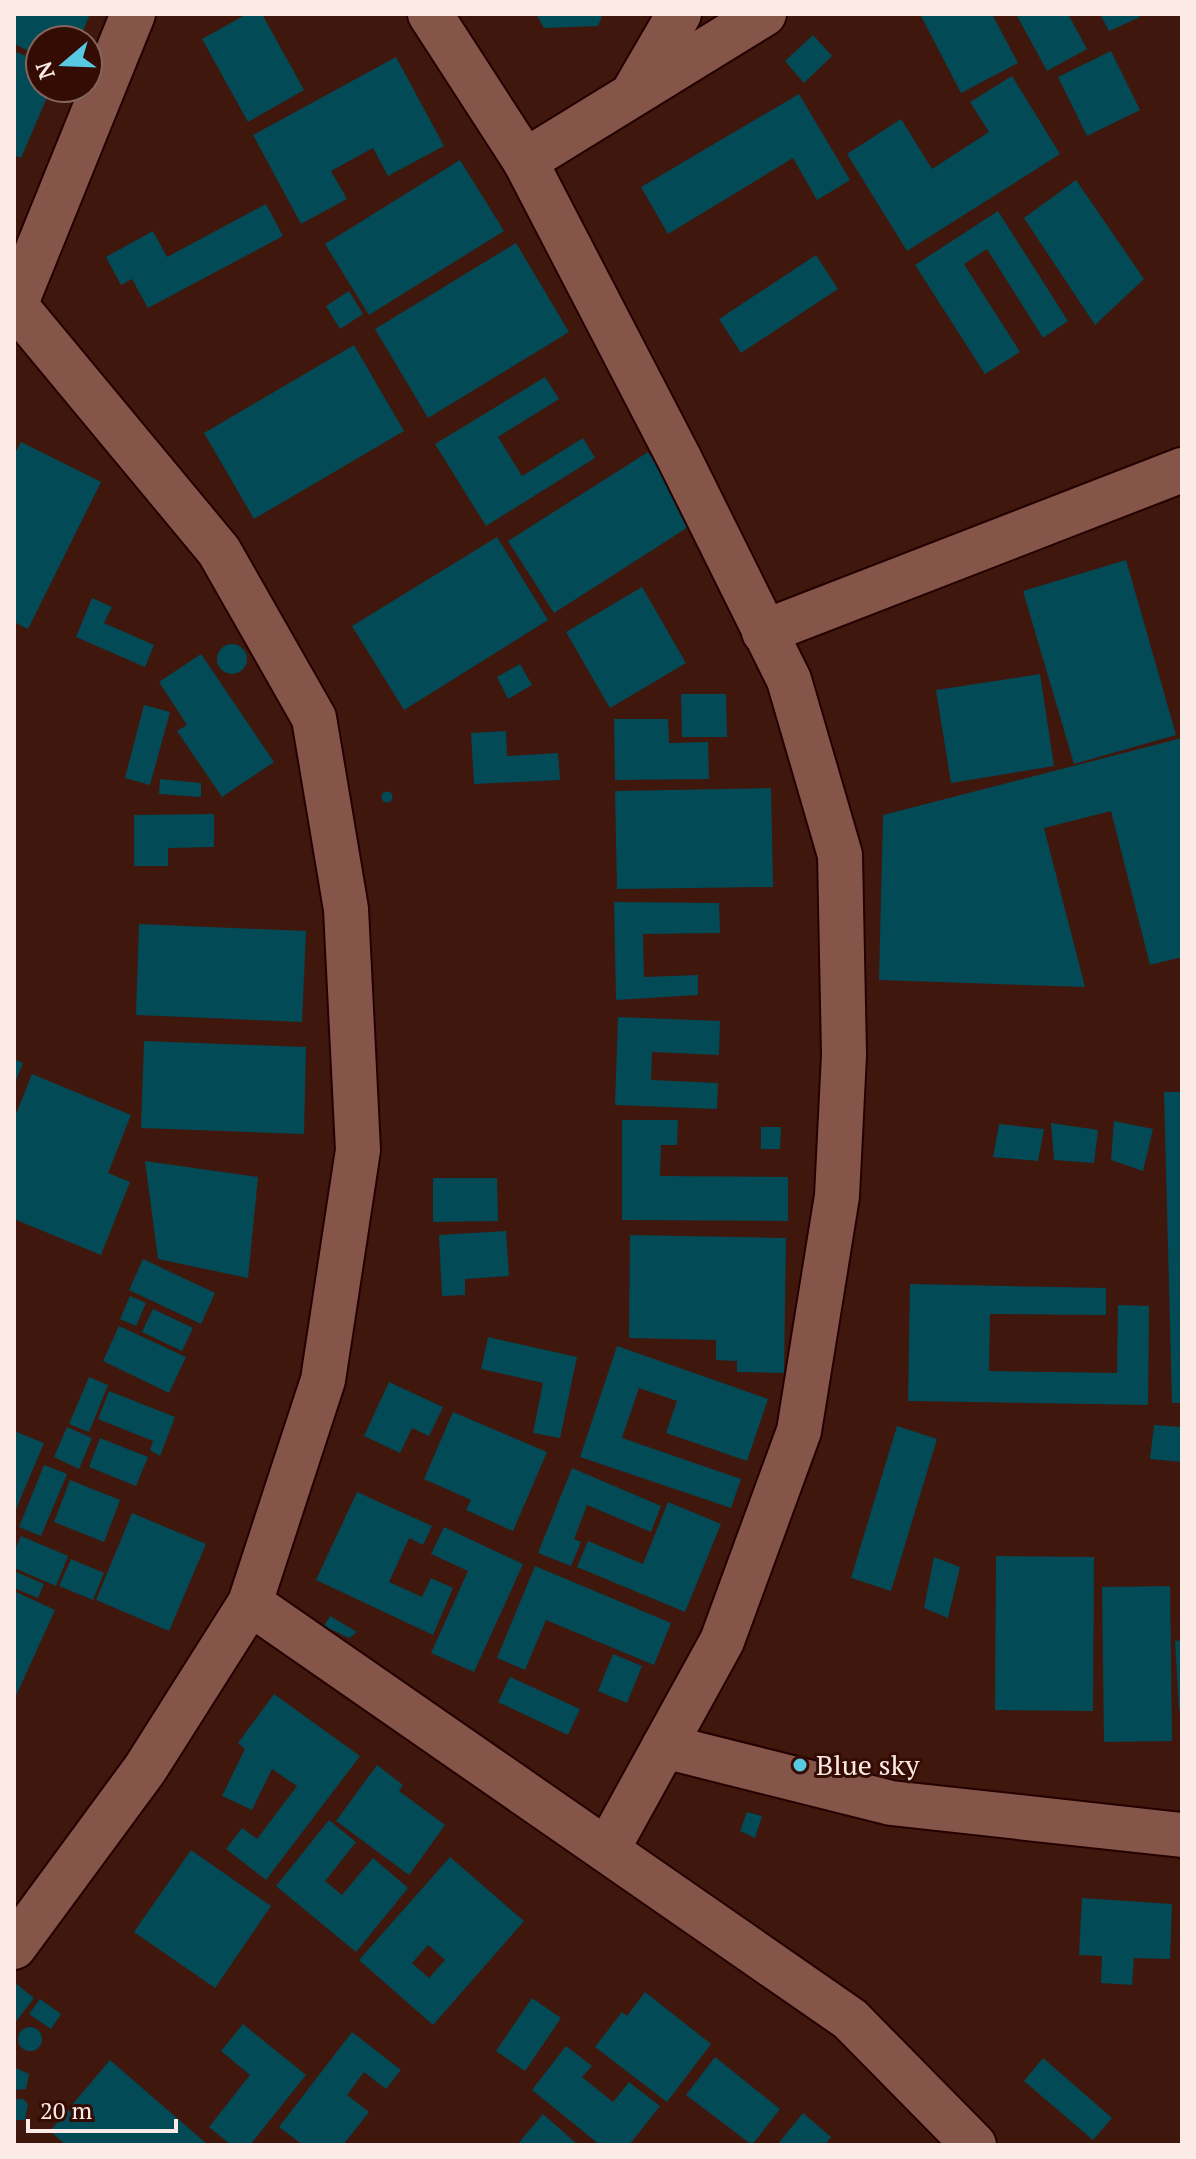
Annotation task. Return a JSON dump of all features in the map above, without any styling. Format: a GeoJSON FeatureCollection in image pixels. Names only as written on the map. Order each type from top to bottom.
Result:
{"type":"FeatureCollection","features":[{"type":"Feature","properties":{"kind":"street"},"geometry":{"type":"LineString","coordinates":[[14,1947],[145,1769],[250,1603],[323,1380],[358,1150],[346,909],[314,718],[219,551],[15,306],[30,216],[133,14]]}},
{"type":"Feature","properties":{"kind":"street"},"geometry":{"type":"LineString","coordinates":[[430,14],[525,161],[672,443],[789,680],[840,855],[844,1055],[837,1196],[799,1431],[722,1641],[607,1850]]}},
{"type":"Feature","properties":{"kind":"street"},"geometry":{"type":"LineString","coordinates":[[633,94],[679,14]]}},
{"type":"Feature","properties":{"kind":"street"},"geometry":{"type":"LineString","coordinates":[[525,161],[764,14]]}},
{"type":"Feature","properties":{"kind":"street"},"geometry":{"type":"LineString","coordinates":[[764,632],[1182,470]]}},
{"type":"Feature","properties":{"kind":"street"},"geometry":{"type":"LineString","coordinates":[[250,1603],[850,2019],[974,2145]]}},
{"type":"Feature","properties":{"kind":"street"},"geometry":{"type":"LineString","coordinates":[[664,1746],[891,1803],[1182,1835]]}},
{"type":"Feature","properties":{"kind":"building"},"geometry":{"type":"Polygon","coordinates":[[[14,14],[90,14],[86,24],[24,24],[24,49],[14,44],[14,14]]]}},
{"type":"Feature","properties":{"kind":"building"},"geometry":{"type":"Polygon","coordinates":[[[247,14],[262,14],[304,90],[248,122],[202,39],[247,14]]]}},
{"type":"Feature","properties":{"kind":"building"},"geometry":{"type":"Polygon","coordinates":[[[536,14],[603,14],[598,26],[544,28],[536,14]]]}},
{"type":"Feature","properties":{"kind":"building"},"geometry":{"type":"Polygon","coordinates":[[[920,14],[992,14],[1018,63],[961,93],[920,14]]]}},
{"type":"Feature","properties":{"kind":"building"},"geometry":{"type":"Polygon","coordinates":[[[1016,14],[1068,14],[1087,49],[1047,71],[1016,14]]]}},
{"type":"Feature","properties":{"kind":"building"},"geometry":{"type":"Polygon","coordinates":[[[1100,14],[1138,14],[1140,17],[1109,31],[1100,14]]]}},
{"type":"Feature","properties":{"kind":"building"},"geometry":{"type":"Polygon","coordinates":[[[813,35],[832,56],[804,83],[785,61],[813,35]]]}},
{"type":"Feature","properties":{"kind":"building"},"geometry":{"type":"Polygon","coordinates":[[[14,51],[24,55],[24,104],[44,104],[21,158],[14,155],[14,51]]]}},
{"type":"Feature","properties":{"kind":"building"},"geometry":{"type":"Polygon","coordinates":[[[1111,51],[1140,110],[1087,136],[1058,77],[1111,51]]]}},
{"type":"Feature","properties":{"kind":"building"},"geometry":{"type":"Polygon","coordinates":[[[396,57],[444,146],[388,176],[373,148],[331,171],[347,199],[301,224],[253,135],[396,57]]]}},
{"type":"Feature","properties":{"kind":"building"},"geometry":{"type":"Polygon","coordinates":[[[1012,76],[1060,154],[907,251],[847,154],[901,119],[932,169],[989,132],[970,102],[1012,76]]]}},
{"type":"Feature","properties":{"kind":"building"},"geometry":{"type":"Polygon","coordinates":[[[799,94],[850,180],[817,200],[793,158],[668,234],[641,187],[799,94]]]}},
{"type":"Feature","properties":{"kind":"building"},"geometry":{"type":"Polygon","coordinates":[[[460,160],[504,231],[369,315],[325,244],[460,160]]]}},
{"type":"Feature","properties":{"kind":"building"},"geometry":{"type":"Polygon","coordinates":[[[1076,180],[1144,279],[1095,325],[1024,218],[1076,180]]]}},
{"type":"Feature","properties":{"kind":"building"},"geometry":{"type":"Polygon","coordinates":[[[266,204],[283,236],[148,308],[132,279],[121,285],[106,257],[153,231],[167,257],[266,204]]]}},
{"type":"Feature","properties":{"kind":"building"},"geometry":{"type":"Polygon","coordinates":[[[998,211],[1068,321],[1043,338],[987,249],[964,264],[1020,352],[985,374],[915,265],[998,211]]]}},
{"type":"Feature","properties":{"kind":"building"},"geometry":{"type":"Polygon","coordinates":[[[516,243],[569,332],[428,418],[375,329],[516,243]]]}},
{"type":"Feature","properties":{"kind":"building"},"geometry":{"type":"Polygon","coordinates":[[[816,255],[838,289],[741,353],[719,319],[816,255]]]}},
{"type":"Feature","properties":{"kind":"building"},"geometry":{"type":"Polygon","coordinates":[[[349,291],[363,314],[340,329],[326,306],[349,291]]]}},
{"type":"Feature","properties":{"kind":"building"},"geometry":{"type":"Polygon","coordinates":[[[354,345],[404,431],[254,519],[204,433],[354,345]]]}},
{"type":"Feature","properties":{"kind":"building"},"geometry":{"type":"Polygon","coordinates":[[[545,377],[559,399],[498,437],[522,476],[583,438],[595,458],[486,526],[435,444],[545,377]]]}},
{"type":"Feature","properties":{"kind":"building"},"geometry":{"type":"Polygon","coordinates":[[[21,442],[101,482],[28,629],[14,622],[14,455],[21,442]]]}},
{"type":"Feature","properties":{"kind":"building"},"geometry":{"type":"Polygon","coordinates":[[[648,452],[693,524],[554,613],[508,541],[648,452]]]}},
{"type":"Feature","properties":{"kind":"building"},"geometry":{"type":"Polygon","coordinates":[[[497,537],[548,620],[404,710],[352,626],[497,537]]]}},
{"type":"Feature","properties":{"kind":"building"},"geometry":{"type":"Polygon","coordinates":[[[1126,560],[1176,735],[1074,764],[1023,591],[1126,560]]]}},
{"type":"Feature","properties":{"kind":"building"},"geometry":{"type":"Polygon","coordinates":[[[642,587],[686,663],[610,708],[566,632],[642,587]]]}},
{"type":"Feature","properties":{"kind":"building"},"geometry":{"type":"Polygon","coordinates":[[[92,598],[112,607],[104,623],[154,645],[145,667],[76,637],[92,598]]]}},
{"type":"Feature","properties":{"kind":"building"},"geometry":{"type":"Polygon","coordinates":[[[232,644],[243,648],[247,659],[243,670],[232,674],[221,670],[217,659],[221,648],[232,644]]]}},
{"type":"Feature","properties":{"kind":"building"},"geometry":{"type":"Polygon","coordinates":[[[201,654],[274,762],[222,797],[177,731],[187,725],[159,682],[201,654]]]}},
{"type":"Feature","properties":{"kind":"building"},"geometry":{"type":"Polygon","coordinates":[[[520,664],[532,685],[508,699],[497,677],[520,664]]]}},
{"type":"Feature","properties":{"kind":"building"},"geometry":{"type":"Polygon","coordinates":[[[1040,674],[1054,766],[951,783],[936,690],[1040,674]]]}},
{"type":"Feature","properties":{"kind":"building"},"geometry":{"type":"Polygon","coordinates":[[[681,694],[726,694],[727,737],[682,737],[681,694]]]}},
{"type":"Feature","properties":{"kind":"building"},"geometry":{"type":"Polygon","coordinates":[[[144,705],[170,712],[150,785],[125,778],[144,705]]]}},
{"type":"Feature","properties":{"kind":"building"},"geometry":{"type":"Polygon","coordinates":[[[614,719],[668,719],[669,743],[708,742],[709,779],[615,780],[614,719]]]}},
{"type":"Feature","properties":{"kind":"building"},"geometry":{"type":"Polygon","coordinates":[[[506,731],[507,756],[558,753],[560,780],[474,784],[471,733],[506,731]]]}},
{"type":"Feature","properties":{"kind":"building"},"geometry":{"type":"Polygon","coordinates":[[[1182,738],[1182,957],[1150,965],[1111,811],[1044,828],[1085,987],[879,980],[883,815],[1182,738]]]}},
{"type":"Feature","properties":{"kind":"building"},"geometry":{"type":"Polygon","coordinates":[[[160,779],[201,783],[201,797],[159,794],[160,779]]]}},
{"type":"Feature","properties":{"kind":"building"},"geometry":{"type":"Polygon","coordinates":[[[771,788],[773,887],[617,889],[615,791],[771,788]]]}},
{"type":"Feature","properties":{"kind":"building"},"geometry":{"type":"Polygon","coordinates":[[[387,791],[393,797],[387,803],[381,797],[387,791]]]}},
{"type":"Feature","properties":{"kind":"building"},"geometry":{"type":"Polygon","coordinates":[[[214,814],[214,847],[168,848],[168,866],[134,866],[134,815],[214,814]]]}},
{"type":"Feature","properties":{"kind":"building"},"geometry":{"type":"Polygon","coordinates":[[[614,902],[719,903],[720,933],[643,934],[644,977],[698,975],[698,995],[616,1000],[614,902]]]}},
{"type":"Feature","properties":{"kind":"building"},"geometry":{"type":"Polygon","coordinates":[[[139,924],[306,931],[302,1022],[136,1015],[139,924]]]}},
{"type":"Feature","properties":{"kind":"building"},"geometry":{"type":"Polygon","coordinates":[[[618,1017],[720,1021],[719,1055],[652,1052],[651,1080],[718,1083],[717,1109],[615,1105],[618,1017]]]}},
{"type":"Feature","properties":{"kind":"building"},"geometry":{"type":"Polygon","coordinates":[[[144,1041],[306,1047],[304,1134],[141,1128],[144,1041]]]}},
{"type":"Feature","properties":{"kind":"building"},"geometry":{"type":"Polygon","coordinates":[[[14,1059],[23,1063],[14,1085],[14,1059]]]}},
{"type":"Feature","properties":{"kind":"building"},"geometry":{"type":"Polygon","coordinates":[[[32,1074],[131,1115],[108,1173],[130,1182],[101,1255],[14,1219],[14,1119],[32,1074]]]}},
{"type":"Feature","properties":{"kind":"building"},"geometry":{"type":"Polygon","coordinates":[[[1164,1092],[1182,1092],[1182,1403],[1172,1403],[1164,1092]]]}},
{"type":"Feature","properties":{"kind":"building"},"geometry":{"type":"Polygon","coordinates":[[[622,1120],[678,1120],[677,1145],[661,1145],[660,1176],[788,1177],[788,1221],[622,1220],[622,1120]]]}},
{"type":"Feature","properties":{"kind":"building"},"geometry":{"type":"Polygon","coordinates":[[[1114,1121],[1153,1129],[1143,1171],[1111,1160],[1114,1121]]]}},
{"type":"Feature","properties":{"kind":"building"},"geometry":{"type":"Polygon","coordinates":[[[1051,1123],[1098,1130],[1094,1163],[1054,1160],[1051,1123]]]}},
{"type":"Feature","properties":{"kind":"building"},"geometry":{"type":"Polygon","coordinates":[[[999,1124],[1044,1129],[1038,1161],[993,1157],[999,1124]]]}},
{"type":"Feature","properties":{"kind":"building"},"geometry":{"type":"Polygon","coordinates":[[[761,1127],[781,1127],[780,1149],[761,1149],[761,1127]]]}},
{"type":"Feature","properties":{"kind":"building"},"geometry":{"type":"Polygon","coordinates":[[[145,1161],[258,1177],[248,1278],[158,1259],[145,1161]]]}},
{"type":"Feature","properties":{"kind":"building"},"geometry":{"type":"Polygon","coordinates":[[[433,1178],[497,1178],[498,1221],[433,1222],[433,1178]]]}},
{"type":"Feature","properties":{"kind":"building"},"geometry":{"type":"Polygon","coordinates":[[[506,1231],[509,1276],[465,1279],[465,1295],[442,1296],[439,1235],[506,1231]]]}},
{"type":"Feature","properties":{"kind":"building"},"geometry":{"type":"Polygon","coordinates":[[[630,1235],[786,1238],[784,1373],[737,1372],[737,1361],[716,1360],[716,1340],[629,1338],[630,1235]]]}},
{"type":"Feature","properties":{"kind":"building"},"geometry":{"type":"Polygon","coordinates":[[[143,1259],[215,1293],[201,1324],[129,1290],[143,1259]]]}},
{"type":"Feature","properties":{"kind":"building"},"geometry":{"type":"Polygon","coordinates":[[[910,1284],[1106,1288],[1106,1315],[990,1314],[989,1371],[1117,1373],[1118,1305],[1149,1306],[1148,1405],[908,1401],[910,1284]]]}},
{"type":"Feature","properties":{"kind":"building"},"geometry":{"type":"Polygon","coordinates":[[[130,1296],[146,1303],[136,1326],[120,1319],[130,1296]]]}},
{"type":"Feature","properties":{"kind":"building"},"geometry":{"type":"Polygon","coordinates":[[[153,1309],[193,1328],[182,1351],[142,1332],[153,1309]]]}},
{"type":"Feature","properties":{"kind":"building"},"geometry":{"type":"Polygon","coordinates":[[[119,1326],[186,1357],[169,1393],[103,1361],[119,1326]]]}},
{"type":"Feature","properties":{"kind":"building"},"geometry":{"type":"Polygon","coordinates":[[[488,1337],[577,1357],[560,1438],[533,1433],[543,1383],[481,1369],[488,1337]]]}},
{"type":"Feature","properties":{"kind":"building"},"geometry":{"type":"Polygon","coordinates":[[[617,1346],[768,1399],[747,1461],[666,1433],[677,1401],[639,1388],[622,1438],[741,1479],[731,1508],[580,1457],[617,1346]]]}},
{"type":"Feature","properties":{"kind":"building"},"geometry":{"type":"Polygon","coordinates":[[[89,1377],[108,1385],[89,1432],[69,1424],[89,1377]]]}},
{"type":"Feature","properties":{"kind":"building"},"geometry":{"type":"Polygon","coordinates":[[[389,1382],[443,1407],[429,1436],[412,1428],[400,1453],[364,1436],[389,1382]]]}},
{"type":"Feature","properties":{"kind":"building"},"geometry":{"type":"Polygon","coordinates":[[[109,1391],[175,1417],[160,1456],[150,1450],[153,1441],[98,1419],[109,1391]]]}},
{"type":"Feature","properties":{"kind":"building"},"geometry":{"type":"Polygon","coordinates":[[[453,1412],[547,1452],[513,1531],[466,1510],[471,1500],[424,1479],[453,1412]]]}},
{"type":"Feature","properties":{"kind":"building"},"geometry":{"type":"Polygon","coordinates":[[[1154,1425],[1182,1427],[1182,1462],[1150,1459],[1154,1425]]]}},
{"type":"Feature","properties":{"kind":"building"},"geometry":{"type":"Polygon","coordinates":[[[897,1426],[937,1439],[891,1591],[851,1578],[897,1426]]]}},
{"type":"Feature","properties":{"kind":"building"},"geometry":{"type":"Polygon","coordinates":[[[67,1427],[92,1438],[79,1469],[54,1457],[67,1427]]]}},
{"type":"Feature","properties":{"kind":"building"},"geometry":{"type":"Polygon","coordinates":[[[14,1431],[44,1443],[14,1514],[14,1431]]]}},
{"type":"Feature","properties":{"kind":"building"},"geometry":{"type":"Polygon","coordinates":[[[100,1438],[148,1457],[136,1486],[89,1467],[100,1438]]]}},
{"type":"Feature","properties":{"kind":"building"},"geometry":{"type":"Polygon","coordinates":[[[44,1465],[67,1474],[41,1536],[19,1527],[44,1465]]]}},
{"type":"Feature","properties":{"kind":"building"},"geometry":{"type":"Polygon","coordinates":[[[572,1468],[661,1506],[651,1532],[587,1505],[574,1539],[581,1542],[571,1566],[538,1553],[572,1468]]]}},
{"type":"Feature","properties":{"kind":"building"},"geometry":{"type":"Polygon","coordinates":[[[70,1480],[120,1500],[104,1542],[54,1522],[70,1480]]]}},
{"type":"Feature","properties":{"kind":"building"},"geometry":{"type":"Polygon","coordinates":[[[357,1492],[432,1526],[423,1545],[409,1538],[389,1582],[422,1597],[431,1578],[453,1588],[433,1635],[316,1580],[357,1492]]]}},
{"type":"Feature","properties":{"kind":"building"},"geometry":{"type":"Polygon","coordinates":[[[668,1502],[721,1524],[685,1612],[577,1567],[588,1541],[643,1564],[668,1502]]]}},
{"type":"Feature","properties":{"kind":"building"},"geometry":{"type":"Polygon","coordinates":[[[132,1513],[206,1544],[169,1631],[96,1600],[132,1513]]]}},
{"type":"Feature","properties":{"kind":"building"},"geometry":{"type":"Polygon","coordinates":[[[444,1527],[523,1564],[474,1672],[431,1653],[468,1571],[431,1554],[444,1527]]]}},
{"type":"Feature","properties":{"kind":"building"},"geometry":{"type":"Polygon","coordinates":[[[21,1536],[68,1556],[56,1586],[14,1568],[14,1552],[21,1536]]]}},
{"type":"Feature","properties":{"kind":"building"},"geometry":{"type":"Polygon","coordinates":[[[996,1556],[1094,1557],[1093,1711],[995,1710],[996,1556]]]}},
{"type":"Feature","properties":{"kind":"building"},"geometry":{"type":"Polygon","coordinates":[[[934,1557],[960,1567],[948,1618],[924,1608],[934,1557]]]}},
{"type":"Feature","properties":{"kind":"building"},"geometry":{"type":"Polygon","coordinates":[[[71,1559],[104,1573],[93,1600],[59,1586],[71,1559]]]}},
{"type":"Feature","properties":{"kind":"building"},"geometry":{"type":"Polygon","coordinates":[[[535,1566],[671,1623],[654,1665],[546,1620],[525,1670],[497,1658],[535,1566]]]}},
{"type":"Feature","properties":{"kind":"building"},"geometry":{"type":"Polygon","coordinates":[[[14,1571],[44,1584],[38,1598],[14,1588],[14,1571]]]}},
{"type":"Feature","properties":{"kind":"building"},"geometry":{"type":"Polygon","coordinates":[[[1170,1586],[1172,1741],[1104,1742],[1102,1587],[1170,1586]]]}},
{"type":"Feature","properties":{"kind":"building"},"geometry":{"type":"Polygon","coordinates":[[[14,1591],[55,1610],[14,1700],[14,1591]]]}},
{"type":"Feature","properties":{"kind":"building"},"geometry":{"type":"Polygon","coordinates":[[[330,1616],[357,1632],[349,1638],[324,1626],[330,1616]]]}},
{"type":"Feature","properties":{"kind":"building"},"geometry":{"type":"Polygon","coordinates":[[[1182,1640],[1182,1710],[1179,1710],[1175,1641],[1182,1640]]]}},
{"type":"Feature","properties":{"kind":"building"},"geometry":{"type":"Polygon","coordinates":[[[613,1654],[642,1666],[627,1703],[598,1691],[613,1654]]]}},
{"type":"Feature","properties":{"kind":"building"},"geometry":{"type":"Polygon","coordinates":[[[510,1677],[580,1709],[568,1735],[498,1702],[510,1677]]]}},
{"type":"Feature","properties":{"kind":"building"},"geometry":{"type":"Polygon","coordinates":[[[274,1694],[360,1756],[266,1880],[226,1849],[242,1828],[257,1839],[297,1786],[272,1769],[252,1810],[222,1796],[245,1749],[238,1743],[274,1694]]]}},
{"type":"Feature","properties":{"kind":"building"},"geometry":{"type":"Polygon","coordinates":[[[377,1765],[403,1785],[399,1791],[445,1825],[409,1875],[336,1821],[377,1765]]]}},
{"type":"Feature","properties":{"kind":"building"},"geometry":{"type":"Polygon","coordinates":[[[747,1812],[762,1816],[755,1838],[740,1831],[747,1812]]]}},
{"type":"Feature","properties":{"kind":"building"},"geometry":{"type":"Polygon","coordinates":[[[329,1820],[356,1842],[325,1881],[342,1895],[373,1858],[408,1888],[356,1952],[276,1886],[329,1820]]]}},
{"type":"Feature","properties":{"kind":"building"},"geometry":{"type":"Polygon","coordinates":[[[191,1850],[271,1906],[215,1988],[134,1932],[191,1850]]]}},
{"type":"Feature","properties":{"kind":"building"},"geometry":{"type":"Polygon","coordinates":[[[450,1857],[524,1921],[433,2025],[359,1960],[450,1857]],[[428,1945],[412,1963],[429,1978],[445,1960],[428,1945]]]}},
{"type":"Feature","properties":{"kind":"building"},"geometry":{"type":"Polygon","coordinates":[[[1082,1898],[1172,1904],[1170,1959],[1134,1958],[1132,1985],[1101,1983],[1102,1956],[1079,1955],[1082,1898]]]}},
{"type":"Feature","properties":{"kind":"building"},"geometry":{"type":"Polygon","coordinates":[[[14,1982],[34,1998],[14,2024],[14,1982]]]}},
{"type":"Feature","properties":{"kind":"building"},"geometry":{"type":"Polygon","coordinates":[[[645,1992],[711,2044],[667,2102],[595,2047],[622,2012],[627,2016],[645,1992]]]}},
{"type":"Feature","properties":{"kind":"building"},"geometry":{"type":"Polygon","coordinates":[[[532,1998],[561,2018],[525,2071],[496,2051],[532,1998]]]}},
{"type":"Feature","properties":{"kind":"building"},"geometry":{"type":"Polygon","coordinates":[[[40,1999],[61,2014],[51,2029],[29,2014],[40,1999]]]}},
{"type":"Feature","properties":{"kind":"building"},"geometry":{"type":"Polygon","coordinates":[[[243,2024],[306,2075],[250,2145],[231,2145],[209,2127],[250,2075],[221,2051],[243,2024]]]}},
{"type":"Feature","properties":{"kind":"building"},"geometry":{"type":"Polygon","coordinates":[[[30,2027],[38,2031],[42,2039],[38,2047],[30,2051],[22,2047],[18,2039],[22,2031],[30,2027]]]}},
{"type":"Feature","properties":{"kind":"building"},"geometry":{"type":"Polygon","coordinates":[[[352,2032],[401,2070],[386,2089],[364,2072],[347,2095],[369,2112],[343,2145],[303,2145],[279,2127],[352,2032]]]}},
{"type":"Feature","properties":{"kind":"building"},"geometry":{"type":"Polygon","coordinates":[[[566,2046],[592,2066],[582,2077],[613,2102],[629,2082],[660,2106],[629,2145],[600,2145],[532,2090],[566,2046]]]}},
{"type":"Feature","properties":{"kind":"building"},"geometry":{"type":"Polygon","coordinates":[[[715,2057],[780,2109],[752,2145],[686,2095],[715,2057]]]}},
{"type":"Feature","properties":{"kind":"building"},"geometry":{"type":"Polygon","coordinates":[[[1043,2058],[1112,2118],[1093,2140],[1024,2081],[1043,2058]]]}},
{"type":"Feature","properties":{"kind":"building"},"geometry":{"type":"Polygon","coordinates":[[[110,2060],[208,2145],[66,2145],[50,2131],[110,2060]]]}},
{"type":"Feature","properties":{"kind":"building"},"geometry":{"type":"Polygon","coordinates":[[[14,2067],[29,2074],[26,2089],[14,2090],[14,2067]]]}},
{"type":"Feature","properties":{"kind":"building"},"geometry":{"type":"Polygon","coordinates":[[[14,2099],[23,2099],[28,2104],[25,2120],[14,2120],[14,2099]]]}},
{"type":"Feature","properties":{"kind":"building"},"geometry":{"type":"Polygon","coordinates":[[[803,2113],[831,2137],[825,2145],[777,2145],[803,2113]]]}},
{"type":"Feature","properties":{"kind":"building"},"geometry":{"type":"Polygon","coordinates":[[[543,2114],[578,2145],[517,2145],[543,2114]]]}},
{"type":"Feature","properties":{"kind":"place","name":"Blue sky"},"geometry":{"type":"Point","coordinates":[800,1765]}}]}
